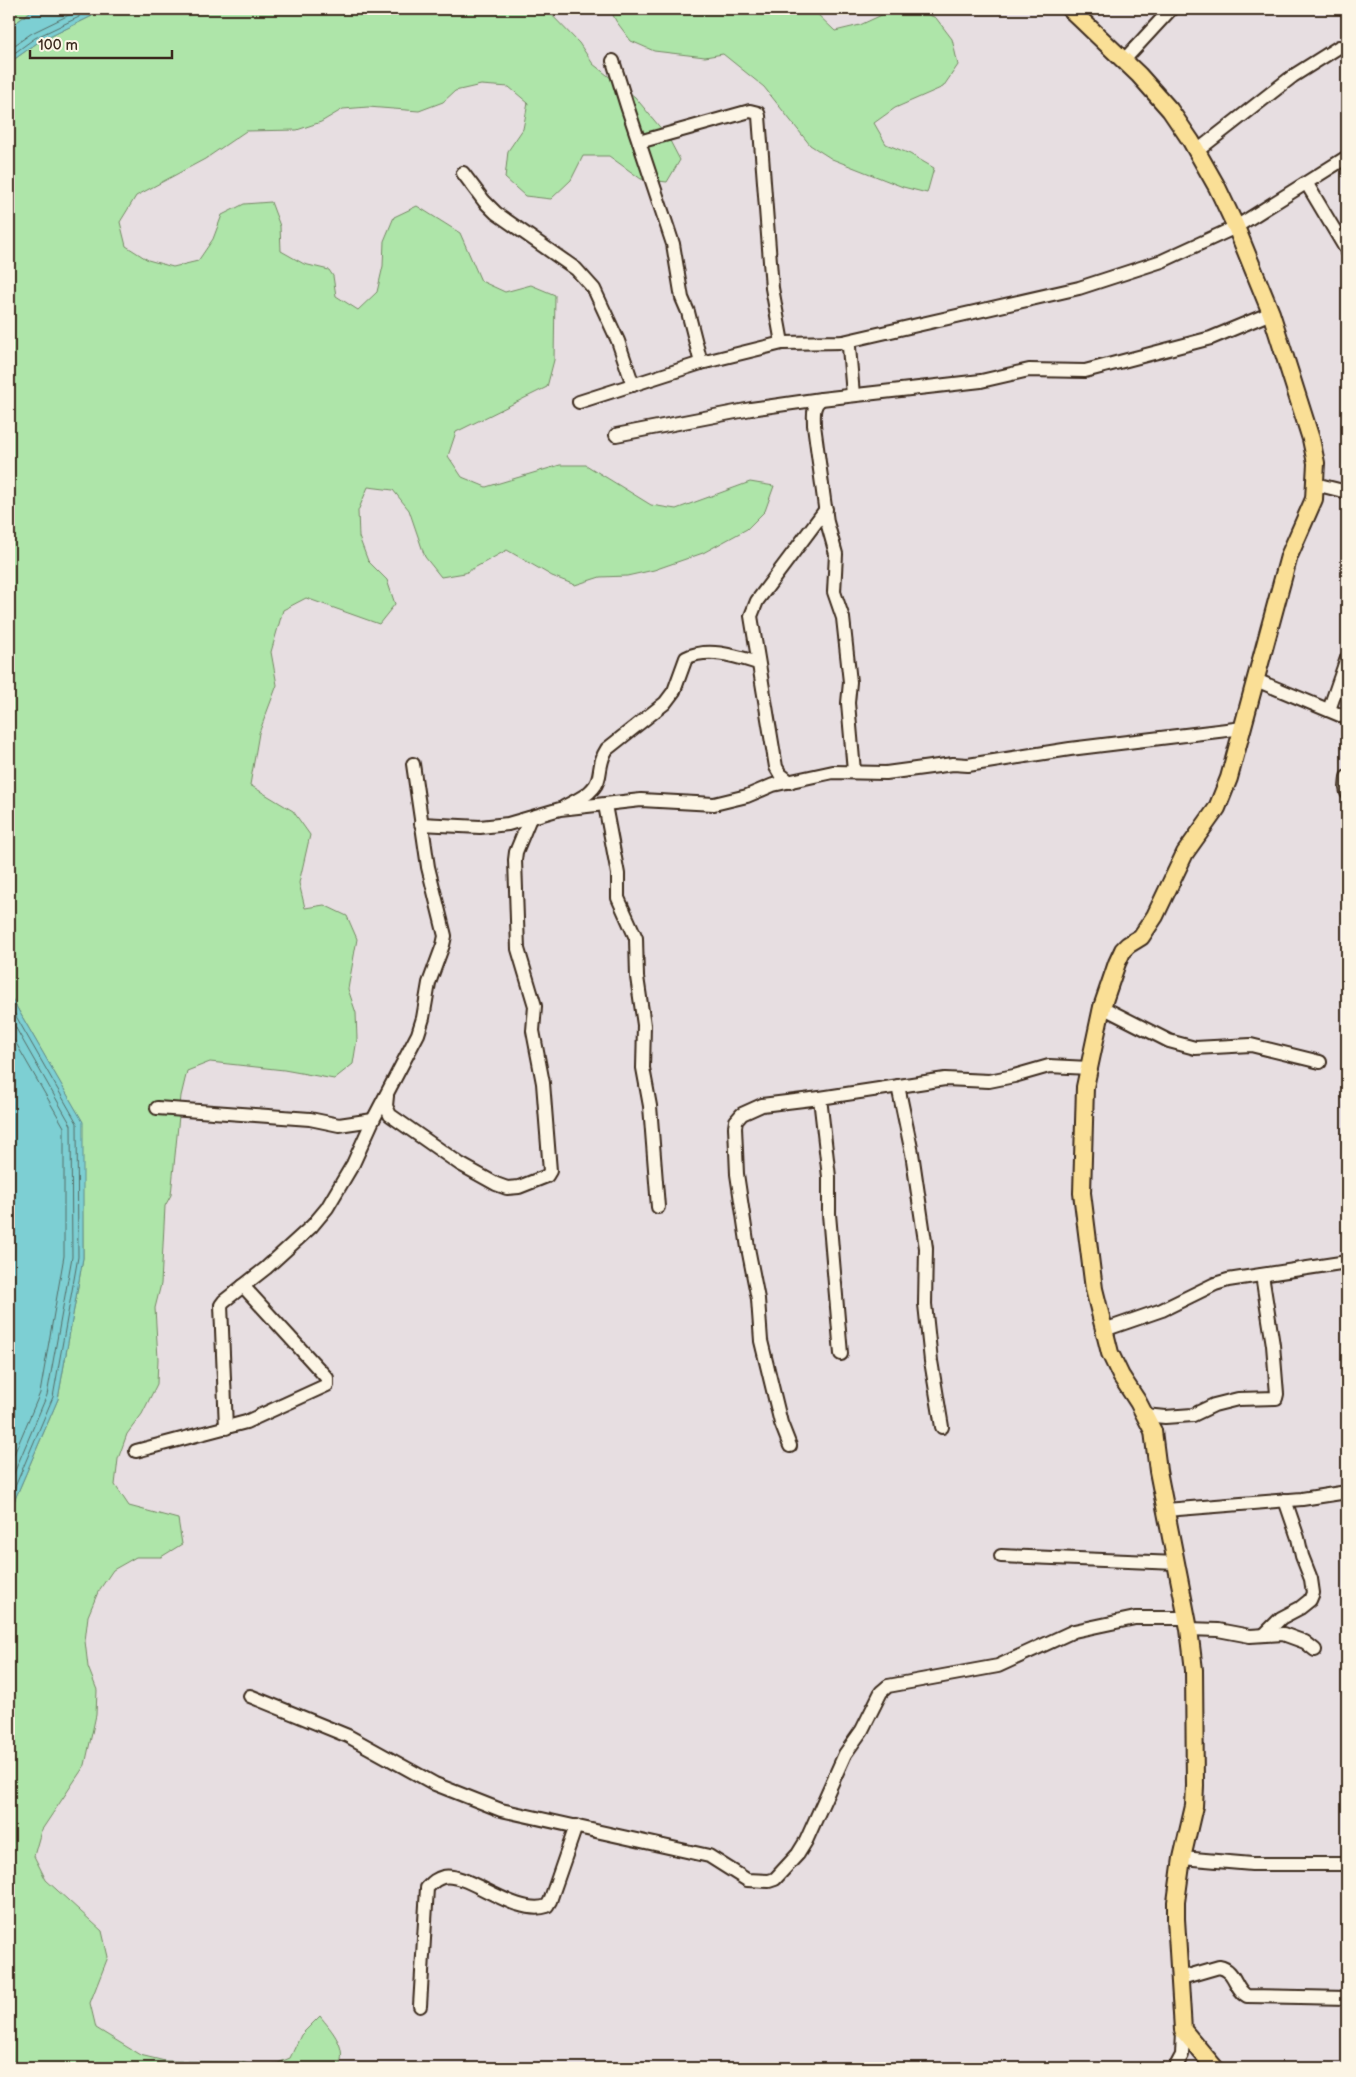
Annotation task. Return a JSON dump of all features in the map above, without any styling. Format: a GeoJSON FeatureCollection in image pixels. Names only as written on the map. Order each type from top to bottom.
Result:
{"type":"FeatureCollection","features":[{"type":"Feature","properties":{"kind":"main road"},"geometry":{"type":"LineString","coordinates":[[1070,9],[1124,60],[1170,110],[1197,151],[1236,226],[1271,313],[1311,439],[1316,463],[1314,499],[1289,556],[1236,756],[1217,808],[1185,853],[1146,931],[1123,950],[1102,1007],[1085,1087],[1082,1193],[1094,1288],[1110,1353],[1153,1431],[1188,1624],[1194,1670],[1194,1806],[1182,1858],[1176,1902],[1184,2030],[1210,2062]]}},
{"type":"Feature","properties":{"kind":"street"},"geometry":{"type":"LineString","coordinates":[[1124,60],[1171,9]]}},
{"type":"Feature","properties":{"kind":"street"},"geometry":{"type":"LineString","coordinates":[[1197,151],[1293,76],[1339,47]]}},
{"type":"Feature","properties":{"kind":"street"},"geometry":{"type":"LineString","coordinates":[[613,61],[673,244],[682,298],[688,312],[701,364]]}},
{"type":"Feature","properties":{"kind":"street"},"geometry":{"type":"LineString","coordinates":[[639,142],[750,111],[758,113],[760,116],[772,288],[782,343]]}},
{"type":"Feature","properties":{"kind":"street"},"geometry":{"type":"LineString","coordinates":[[579,402],[701,364],[782,343],[843,342],[1079,288],[1162,261],[1236,226],[1307,184],[1347,157]]}},
{"type":"Feature","properties":{"kind":"street"},"geometry":{"type":"LineString","coordinates":[[463,173],[484,202],[496,213],[576,268],[594,289],[618,341],[633,385]]}},
{"type":"Feature","properties":{"kind":"street"},"geometry":{"type":"LineString","coordinates":[[1307,184],[1347,251]]}},
{"type":"Feature","properties":{"kind":"street"},"geometry":{"type":"LineString","coordinates":[[616,435],[751,409],[981,381],[1029,370],[1085,371],[1118,364],[1211,338],[1271,313]]}},
{"type":"Feature","properties":{"kind":"street"},"geometry":{"type":"LineString","coordinates":[[843,342],[849,347],[854,395]]}},
{"type":"Feature","properties":{"kind":"street"},"geometry":{"type":"LineString","coordinates":[[821,399],[816,403],[813,411],[829,533],[836,554],[834,592],[841,609],[849,673],[848,703],[854,771]]}},
{"type":"Feature","properties":{"kind":"street"},"geometry":{"type":"LineString","coordinates":[[1315,484],[1347,492]]}},
{"type":"Feature","properties":{"kind":"street"},"geometry":{"type":"LineString","coordinates":[[790,782],[780,774],[776,767],[750,616],[752,609],[826,509]]}},
{"type":"Feature","properties":{"kind":"street"},"geometry":{"type":"LineString","coordinates":[[560,809],[593,789],[599,778],[602,756],[607,749],[665,703],[674,691],[686,658],[692,655],[722,654],[758,663]]}},
{"type":"Feature","properties":{"kind":"street"},"geometry":{"type":"LineString","coordinates":[[1329,710],[1347,658]]}},
{"type":"Feature","properties":{"kind":"street"},"geometry":{"type":"LineString","coordinates":[[1256,680],[1347,718]]}},
{"type":"Feature","properties":{"kind":"street"},"geometry":{"type":"LineString","coordinates":[[421,824],[480,827],[508,824],[560,809],[641,800],[714,804],[730,801],[773,785],[833,772],[886,773],[953,764],[968,765],[1070,749],[1243,728]]}},
{"type":"Feature","properties":{"kind":"street"},"geometry":{"type":"LineString","coordinates":[[226,1428],[220,1328],[221,1305],[312,1226],[327,1208],[353,1164],[373,1120],[418,1034],[423,1018],[429,983],[444,941],[444,929],[428,868],[413,764]]}},
{"type":"Feature","properties":{"kind":"street"},"geometry":{"type":"LineString","coordinates":[[1347,778],[1347,793]]}},
{"type":"Feature","properties":{"kind":"street"},"geometry":{"type":"LineString","coordinates":[[605,805],[618,874],[618,898],[636,938],[637,978],[644,1025],[643,1068],[650,1106],[658,1206]]}},
{"type":"Feature","properties":{"kind":"street"},"geometry":{"type":"LineString","coordinates":[[387,1096],[386,1106],[390,1115],[460,1164],[496,1184],[507,1188],[518,1187],[536,1182],[547,1176],[550,1171],[543,1083],[533,1031],[535,1006],[518,949],[515,860],[516,852],[530,818]]}},
{"type":"Feature","properties":{"kind":"street"},"geometry":{"type":"LineString","coordinates":[[1102,1007],[1159,1037],[1186,1046],[1208,1048],[1251,1046],[1320,1062]]}},
{"type":"Feature","properties":{"kind":"street"},"geometry":{"type":"LineString","coordinates":[[790,1446],[780,1423],[761,1341],[758,1299],[737,1174],[736,1121],[742,1114],[762,1105],[945,1079],[989,1081],[1049,1066],[1089,1068]]}},
{"type":"Feature","properties":{"kind":"street"},"geometry":{"type":"LineString","coordinates":[[898,1086],[912,1153],[926,1248],[925,1304],[931,1361],[942,1427]]}},
{"type":"Feature","properties":{"kind":"street"},"geometry":{"type":"LineString","coordinates":[[820,1098],[829,1177],[829,1214],[841,1354]]}},
{"type":"Feature","properties":{"kind":"street"},"geometry":{"type":"LineString","coordinates":[[157,1108],[310,1119],[338,1125],[373,1120]]}},
{"type":"Feature","properties":{"kind":"street"},"geometry":{"type":"LineString","coordinates":[[1104,1330],[1162,1310],[1216,1284],[1347,1262]]}},
{"type":"Feature","properties":{"kind":"street"},"geometry":{"type":"LineString","coordinates":[[1145,1415],[1164,1417],[1193,1415],[1214,1405],[1238,1399],[1276,1398],[1278,1394],[1262,1275]]}},
{"type":"Feature","properties":{"kind":"street"},"geometry":{"type":"LineString","coordinates":[[136,1451],[246,1422],[325,1387],[329,1381],[243,1286]]}},
{"type":"Feature","properties":{"kind":"street"},"geometry":{"type":"LineString","coordinates":[[1166,1510],[1285,1500],[1347,1492]]}},
{"type":"Feature","properties":{"kind":"street"},"geometry":{"type":"LineString","coordinates":[[1264,1634],[1281,1618],[1300,1608],[1310,1600],[1312,1593],[1311,1579],[1285,1500]]}},
{"type":"Feature","properties":{"kind":"street"},"geometry":{"type":"LineString","coordinates":[[1001,1556],[1177,1563]]}},
{"type":"Feature","properties":{"kind":"street"},"geometry":{"type":"LineString","coordinates":[[250,1696],[348,1736],[435,1784],[493,1807],[709,1856],[748,1880],[769,1881],[775,1879],[798,1854],[806,1841],[846,1754],[862,1730],[881,1692],[888,1686],[998,1666],[1074,1632],[1135,1618],[1188,1624],[1250,1636],[1283,1634],[1305,1642],[1315,1650]]}},
{"type":"Feature","properties":{"kind":"street"},"geometry":{"type":"LineString","coordinates":[[420,2006],[427,1888],[434,1880],[445,1876],[460,1880],[508,1901],[529,1907],[546,1906],[550,1901],[576,1826]]}},
{"type":"Feature","properties":{"kind":"street"},"geometry":{"type":"LineString","coordinates":[[1182,1858],[1252,1864],[1347,1864]]}},
{"type":"Feature","properties":{"kind":"street"},"geometry":{"type":"LineString","coordinates":[[1181,1978],[1219,1967],[1230,1972],[1241,1990],[1248,1996],[1347,1998]]}},
{"type":"Feature","properties":{"kind":"street"},"geometry":{"type":"LineString","coordinates":[[1175,2068],[1182,2055],[1184,2030]]}},
{"type":"Feature","properties":{"kind":"street"},"geometry":{"type":"LineString","coordinates":[[1182,2055],[1210,2062]]}},
{"type":"Feature","properties":{"kind":"green space"},"geometry":{"type":"Polygon","coordinates":[[[9,9],[34,9],[9,28],[9,9]]]}},
{"type":"Feature","properties":{"kind":"green space"},"geometry":{"type":"Polygon","coordinates":[[[80,9],[546,9],[579,43],[593,64],[635,97],[668,137],[680,160],[667,182],[641,179],[609,156],[583,156],[571,180],[551,199],[525,196],[505,178],[508,151],[523,129],[528,103],[509,87],[481,85],[455,91],[443,102],[419,111],[368,107],[343,109],[321,122],[297,130],[246,131],[205,159],[136,196],[120,222],[126,246],[148,260],[173,267],[198,261],[213,239],[222,215],[244,204],[271,202],[280,226],[281,251],[304,264],[329,270],[333,276],[336,296],[358,310],[377,292],[383,266],[384,241],[394,217],[417,206],[460,233],[481,281],[505,292],[531,285],[555,295],[554,360],[547,387],[456,432],[448,456],[462,477],[486,487],[560,465],[586,465],[651,505],[676,509],[750,482],[774,486],[765,511],[747,529],[703,553],[654,570],[627,576],[600,577],[575,585],[552,576],[507,550],[465,573],[441,577],[425,557],[409,510],[393,490],[368,487],[358,511],[359,537],[368,561],[387,580],[395,604],[379,624],[306,598],[283,610],[271,652],[277,685],[259,733],[250,785],[293,811],[310,835],[299,883],[305,908],[324,905],[347,916],[357,939],[348,989],[356,1013],[357,1039],[353,1064],[334,1079],[284,1070],[210,1062],[187,1071],[181,1096],[171,1195],[165,1206],[161,1284],[155,1308],[158,1359],[157,1384],[142,1414],[127,1434],[118,1459],[115,1485],[129,1506],[178,1519],[182,1544],[161,1557],[136,1557],[113,1570],[98,1592],[88,1616],[85,1641],[88,1667],[97,1690],[96,1715],[85,1765],[41,1831],[34,1856],[46,1880],[102,1931],[108,1957],[90,2003],[96,2028],[140,2055],[165,2061],[241,2062],[266,2068],[9,2068],[9,1513],[58,1399],[83,1258],[82,1121],[9,994],[9,63],[37,43],[92,16],[80,9]]]}},
{"type":"Feature","properties":{"kind":"green space"},"geometry":{"type":"Polygon","coordinates":[[[610,9],[812,9],[835,31],[860,25],[886,13],[904,9],[916,9],[936,18],[952,39],[958,65],[943,87],[895,108],[874,123],[886,144],[910,154],[934,168],[927,193],[903,187],[832,159],[810,145],[764,87],[723,54],[705,57],[654,51],[631,41],[616,21],[610,9]]]}},
{"type":"Feature","properties":{"kind":"green space"},"geometry":{"type":"Polygon","coordinates":[[[320,2016],[338,2040],[342,2054],[338,2068],[266,2068],[290,2058],[301,2035],[320,2016]]]}},
{"type":"Feature","properties":{"kind":"water"},"geometry":{"type":"Polygon","coordinates":[[[34,9],[80,9],[92,16],[37,43],[9,63],[9,28],[34,9]]]}},
{"type":"Feature","properties":{"kind":"water"},"geometry":{"type":"Polygon","coordinates":[[[9,994],[83,1122],[83,1258],[58,1399],[9,1513],[9,994]]]}}]}
